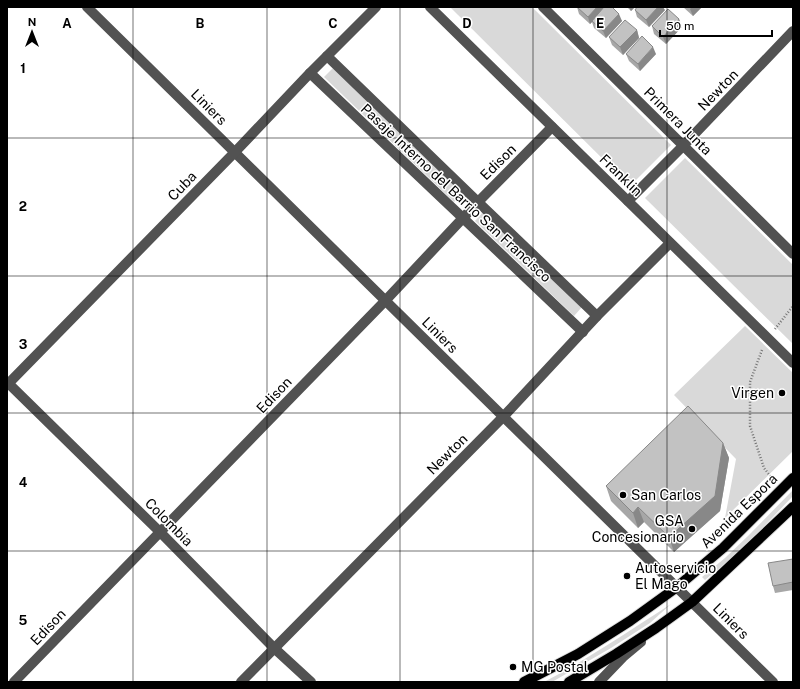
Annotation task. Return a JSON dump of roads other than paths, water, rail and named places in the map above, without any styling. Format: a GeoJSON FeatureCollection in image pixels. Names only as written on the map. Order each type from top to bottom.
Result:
{"type":"FeatureCollection","features":[{"type":"Feature","properties":{"kind":"main road","name":"Avenida Espora"},"geometry":{"type":"LineString","coordinates":[[524,682],[584,650],[630,621],[676,587],[723,548],[793,478]]}},
{"type":"Feature","properties":{"kind":"main road"},"geometry":{"type":"LineString","coordinates":[[569,682],[656,628],[692,602],[793,508]]}},
{"type":"Feature","properties":{"kind":"street","name":"Liniers"},"geometry":{"type":"LineString","coordinates":[[87,7],[773,682]]}},
{"type":"Feature","properties":{"kind":"street","name":"Cuba"},"geometry":{"type":"LineString","coordinates":[[7,383],[376,7]]}},
{"type":"Feature","properties":{"kind":"street","name":"Franklin"},"geometry":{"type":"LineString","coordinates":[[430,7],[793,363]]}},
{"type":"Feature","properties":{"kind":"street","name":"Primera Junta"},"geometry":{"type":"LineString","coordinates":[[543,7],[793,254]]}},
{"type":"Feature","properties":{"kind":"street","name":"Newton"},"geometry":{"type":"LineString","coordinates":[[628,201],[793,31]]}},
{"type":"Feature","properties":{"kind":"street","name":"Pasaje Interno del Barrio San Francisco"},"geometry":{"type":"LineString","coordinates":[[327,56],[597,316]]}},
{"type":"Feature","properties":{"kind":"street","name":"Pasaje Interno del Barrio San Francisco"},"geometry":{"type":"LineString","coordinates":[[310,74],[583,332]]}},
{"type":"Feature","properties":{"kind":"street","name":"Edison"},"geometry":{"type":"LineString","coordinates":[[14,682],[552,127]]}},
{"type":"Feature","properties":{"kind":"street","name":"Newton"},"geometry":{"type":"LineString","coordinates":[[241,682],[503,417],[597,316],[670,243]]}},
{"type":"Feature","properties":{"kind":"street","name":"Colombia"},"geometry":{"type":"LineString","coordinates":[[7,383],[160,532],[274,648],[311,682]]}},
{"type":"Feature","properties":{"kind":"street"},"geometry":{"type":"LineString","coordinates":[[599,682],[623,657],[656,628]]}},
{"type":"Feature","properties":{"kind":"place","name":"Virgen"},"geometry":{"type":"Point","coordinates":[782,393]}},
{"type":"Feature","properties":{"kind":"place","name":"San Carlos"},"geometry":{"type":"Point","coordinates":[623,495]}},
{"type":"Feature","properties":{"kind":"place","name":"GSA Concesionario"},"geometry":{"type":"Point","coordinates":[692,529]}},
{"type":"Feature","properties":{"kind":"place","name":"Autoservicio El Mago"},"geometry":{"type":"Point","coordinates":[627,576]}},
{"type":"Feature","properties":{"kind":"place","name":"MG Postal"},"geometry":{"type":"Point","coordinates":[513,667]}}]}
